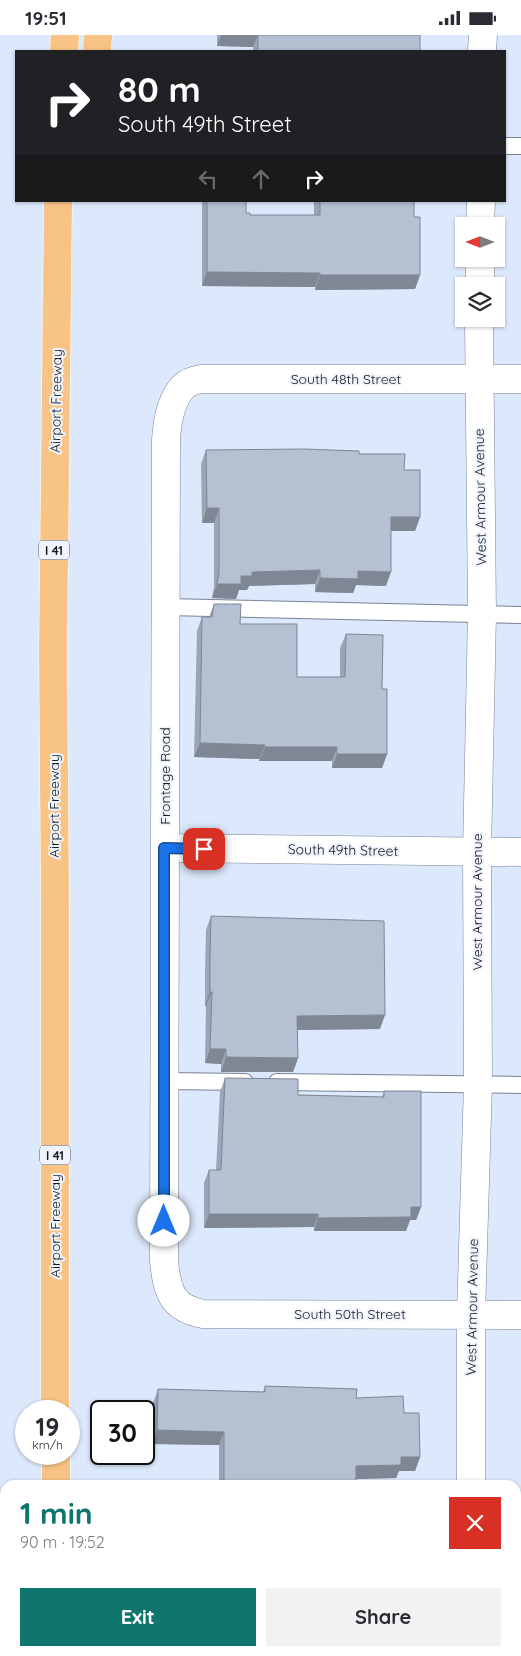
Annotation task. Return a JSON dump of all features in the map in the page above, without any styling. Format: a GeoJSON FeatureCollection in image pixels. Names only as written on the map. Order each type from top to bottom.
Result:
{"type":"FeatureCollection","features":[{"type":"Feature","properties":{"kind":"highway"},"geometry":{"type":"LineString","coordinates":[[64,50],[65,35]]}},
{"type":"Feature","properties":{"kind":"highway"},"geometry":{"type":"LineString","coordinates":[[97,50],[98,35]]}},
{"type":"Feature","properties":{"kind":"highway","name":"Airport Freeway"},"geometry":{"type":"LineString","coordinates":[[56,1400],[53,653],[58,202]]}},
{"type":"Feature","properties":{"kind":"highway"},"geometry":{"type":"LineString","coordinates":[[56,1465],[56,1480]]}},
{"type":"Feature","properties":{"kind":"street"},"geometry":{"type":"LineString","coordinates":[[482,50],[483,35]]}},
{"type":"Feature","properties":{"kind":"street"},"geometry":{"type":"LineString","coordinates":[[480,217],[481,202]]}},
{"type":"Feature","properties":{"kind":"street","name":"West Armour Avenue"},"geometry":{"type":"LineString","coordinates":[[470,1480],[471,1314],[478,1084],[477,852],[482,614],[479,327]]}},
{"type":"Feature","properties":{"kind":"street","name":"South 48th Street"},"geometry":{"type":"LineString","coordinates":[[178,395],[183,387],[201,379],[521,379]]}},
{"type":"Feature","properties":{"kind":"street","name":"Frontage Road"},"geometry":{"type":"LineString","coordinates":[[178,395],[170,413],[166,431],[164,1261],[170,1294],[180,1306]]}},
{"type":"Feature","properties":{"kind":"street","name":"South 49th Street"},"geometry":{"type":"LineString","coordinates":[[164,848],[521,852]]}},
{"type":"Feature","properties":{"kind":"street","name":"South 50th Street"},"geometry":{"type":"LineString","coordinates":[[180,1306],[191,1312],[212,1315],[521,1315]]}},
{"type":"Feature","properties":{"kind":"lane"},"geometry":{"type":"LineString","coordinates":[[506,146],[521,146]]}},
{"type":"Feature","properties":{"kind":"lane"},"geometry":{"type":"LineString","coordinates":[[166,607],[521,615]]}},
{"type":"Feature","properties":{"kind":"lane"},"geometry":{"type":"LineString","coordinates":[[164,1081],[521,1085]]}},
{"type":"Feature","properties":{"kind":"building"},"geometry":{"type":"Polygon","coordinates":[[[258,35],[420,35],[420,50],[258,50],[258,35]]]}},
{"type":"Feature","properties":{"kind":"building"},"geometry":{"type":"Polygon","coordinates":[[[207,202],[246,202],[246,213],[250,213],[250,215],[320,215],[320,202],[414,202],[414,217],[420,217],[420,275],[207,272],[207,202]]]}},
{"type":"Feature","properties":{"kind":"building"},"geometry":{"type":"Polygon","coordinates":[[[304,449],[359,451],[359,454],[405,454],[404,470],[420,470],[420,517],[391,517],[391,572],[358,571],[358,579],[320,578],[320,570],[252,572],[252,576],[241,576],[241,584],[217,584],[219,573],[219,508],[207,508],[206,450],[304,449]]]}},
{"type":"Feature","properties":{"kind":"building"},"geometry":{"type":"Polygon","coordinates":[[[214,604],[241,604],[240,624],[297,624],[297,677],[345,677],[346,634],[383,635],[382,689],[387,689],[387,754],[337,754],[337,747],[265,747],[265,745],[200,743],[202,617],[212,617],[214,604]]]}},
{"type":"Feature","properties":{"kind":"building"},"geometry":{"type":"Polygon","coordinates":[[[211,916],[384,921],[385,1015],[297,1016],[298,1058],[226,1057],[226,1049],[210,1049],[212,992],[210,992],[211,916]]]}},
{"type":"Feature","properties":{"kind":"building"},"geometry":{"type":"Polygon","coordinates":[[[225,1078],[298,1079],[298,1095],[384,1097],[384,1091],[421,1091],[421,1207],[411,1207],[411,1217],[318,1218],[318,1214],[209,1214],[209,1170],[221,1170],[225,1078]]]}},
{"type":"Feature","properties":{"kind":"building"},"geometry":{"type":"Polygon","coordinates":[[[265,1386],[357,1389],[356,1398],[403,1396],[404,1413],[419,1413],[420,1457],[401,1457],[401,1465],[356,1466],[356,1480],[224,1480],[224,1432],[157,1430],[158,1389],[265,1392],[265,1386]]]}},
{"type":"Feature","properties":{"kind":"route"},"geometry":{"type":"LineString","coordinates":[[164,1221],[164,848],[204,849]]}}]}
